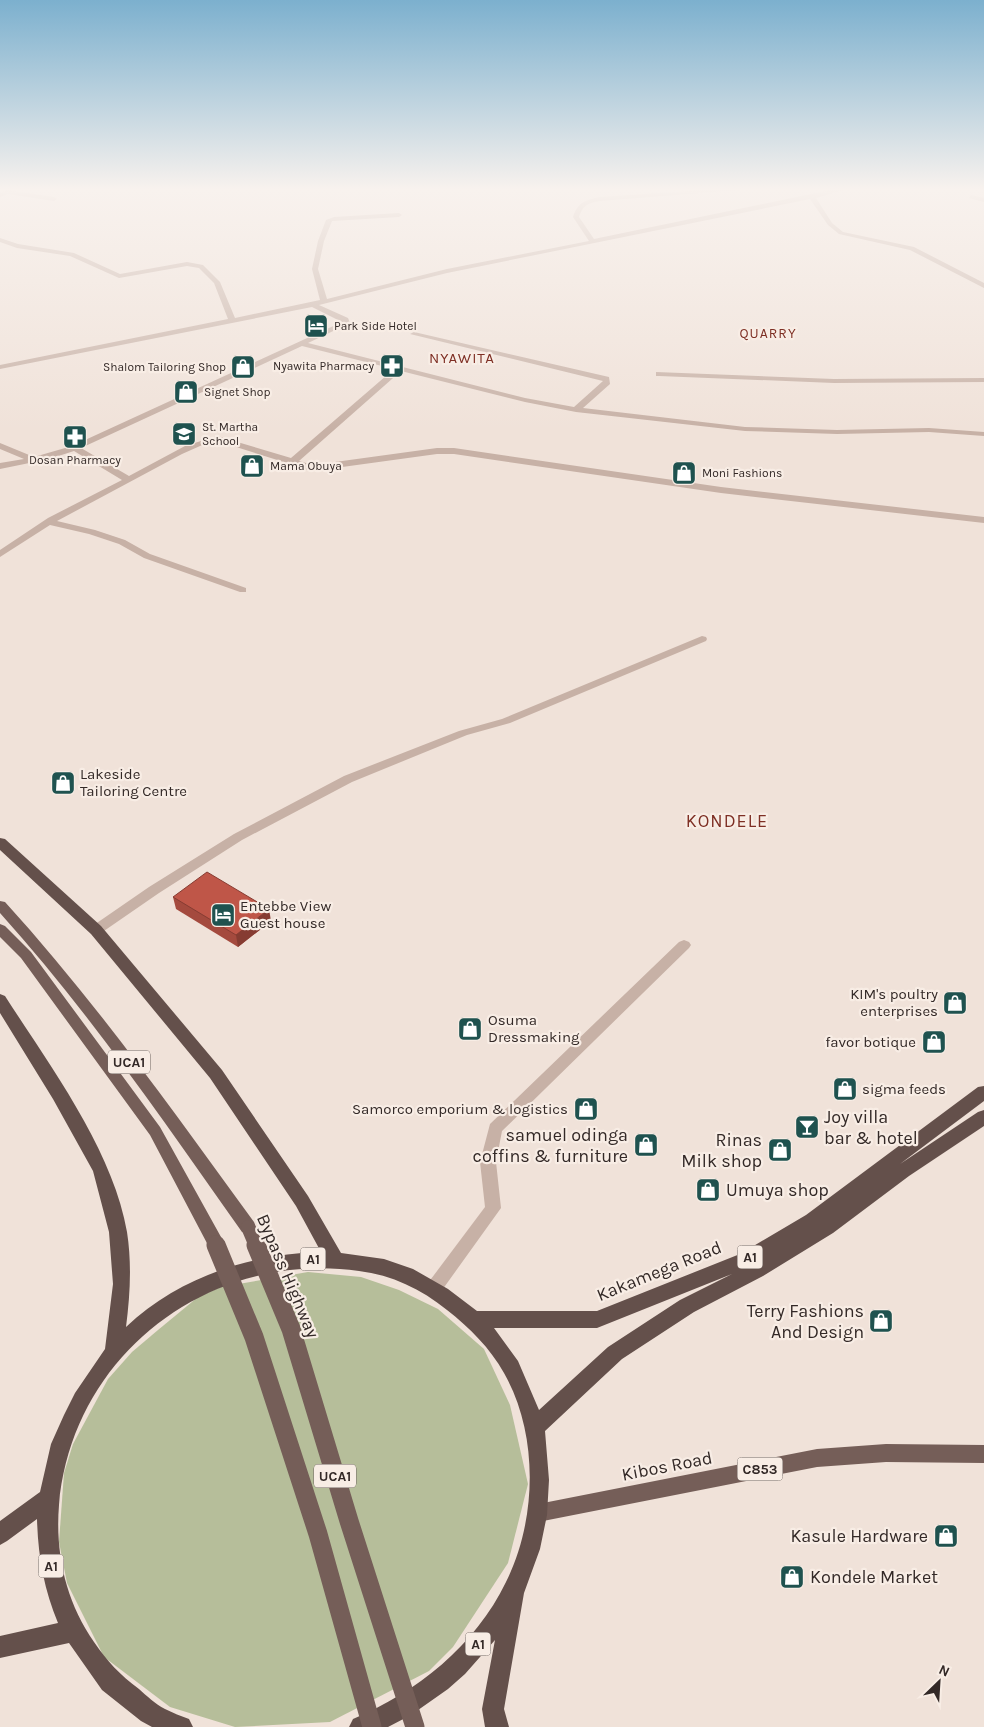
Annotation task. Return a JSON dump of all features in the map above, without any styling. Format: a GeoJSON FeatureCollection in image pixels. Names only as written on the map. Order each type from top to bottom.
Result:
{"type":"FeatureCollection","features":[{"type":"Feature","properties":{"kind":"highway"},"geometry":{"type":"LineString","coordinates":[[0,842],[96,930],[170,1016],[216,1074],[302,1201],[335,1259]]}},
{"type":"Feature","properties":{"kind":"highway"},"geometry":{"type":"LineString","coordinates":[[0,1000],[60,1094],[101,1170],[118,1232],[121,1267],[122,1284],[114,1352]]}},
{"type":"Feature","properties":{"kind":"highway","name":"Kakamega Road"},"geometry":{"type":"LineString","coordinates":[[476,1320],[597,1319],[746,1260],[812,1220],[984,1092]]}},
{"type":"Feature","properties":{"kind":"highway","name":"A1"},"geometry":{"type":"LineString","coordinates":[[535,1427],[615,1353],[686,1306],[757,1270],[827,1228],[903,1171],[984,1117]]}},
{"type":"Feature","properties":{"kind":"highway","name":"A1"},"geometry":{"type":"LineString","coordinates":[[181,1727],[154,1716],[106,1678],[72,1631],[55,1588],[47,1544],[49,1498],[60,1445],[84,1396],[114,1352],[152,1317],[194,1289],[240,1270],[287,1260],[335,1259],[386,1268],[434,1288],[476,1320],[512,1368],[526,1396],[535,1427],[540,1469],[538,1513],[530,1550],[516,1587],[484,1637],[442,1681],[390,1716],[361,1727]]}},
{"type":"Feature","properties":{"kind":"highway"},"geometry":{"type":"LineString","coordinates":[[0,1534],[49,1498]]}},
{"type":"Feature","properties":{"kind":"highway"},"geometry":{"type":"LineString","coordinates":[[497,1727],[493,1709],[516,1587]]}},
{"type":"Feature","properties":{"kind":"highway"},"geometry":{"type":"LineString","coordinates":[[0,1647],[72,1631]]}},
{"type":"Feature","properties":{"kind":"main road","name":"Bypass Highway"},"geometry":{"type":"LineString","coordinates":[[0,904],[43,950],[115,1043],[248,1227],[291,1329],[349,1521],[415,1727]]}},
{"type":"Feature","properties":{"kind":"main road","name":"UCA1"},"geometry":{"type":"LineString","coordinates":[[0,930],[26,955],[155,1131],[215,1242],[254,1337],[315,1525],[372,1727]]}},
{"type":"Feature","properties":{"kind":"main road","name":"Kibos Road"},"geometry":{"type":"LineString","coordinates":[[538,1513],[817,1458],[886,1452],[984,1454]]}},
{"type":"Feature","properties":{"kind":"street"},"geometry":{"type":"LineString","coordinates":[[103,269],[119,276],[161,269]]}},
{"type":"Feature","properties":{"kind":"street"},"geometry":{"type":"LineString","coordinates":[[204,269],[217,282],[232,320]]}},
{"type":"Feature","properties":{"kind":"street"},"geometry":{"type":"LineString","coordinates":[[316,269],[324,302]]}},
{"type":"Feature","properties":{"kind":"street"},"geometry":{"type":"LineString","coordinates":[[0,368],[314,305],[407,280],[461,269]]}},
{"type":"Feature","properties":{"kind":"street"},"geometry":{"type":"LineString","coordinates":[[950,269],[984,286]]}},
{"type":"Feature","properties":{"kind":"street"},"geometry":{"type":"LineString","coordinates":[[0,466],[76,448],[302,344],[347,321],[314,305]]}},
{"type":"Feature","properties":{"kind":"street"},"geometry":{"type":"LineString","coordinates":[[414,334],[606,379],[607,382],[576,410]]}},
{"type":"Feature","properties":{"kind":"street"},"geometry":{"type":"LineString","coordinates":[[302,344],[398,370],[576,410],[736,429],[837,432],[924,430],[984,434]]}},
{"type":"Feature","properties":{"kind":"street"},"geometry":{"type":"LineString","coordinates":[[292,463],[398,370]]}},
{"type":"Feature","properties":{"kind":"street"},"geometry":{"type":"LineString","coordinates":[[659,374],[834,381],[984,380]]}},
{"type":"Feature","properties":{"kind":"street"},"geometry":{"type":"LineString","coordinates":[[0,554],[15,542],[50,522],[197,444],[217,438],[313,468],[437,451],[454,451],[722,490],[984,520]]}},
{"type":"Feature","properties":{"kind":"street"},"geometry":{"type":"LineString","coordinates":[[0,446],[32,459]]}},
{"type":"Feature","properties":{"kind":"street"},"geometry":{"type":"LineString","coordinates":[[76,448],[129,480]]}},
{"type":"Feature","properties":{"kind":"street"},"geometry":{"type":"LineString","coordinates":[[50,522],[99,534],[122,542],[146,556],[243,590]]}},
{"type":"Feature","properties":{"kind":"street"},"geometry":{"type":"LineString","coordinates":[[96,930],[154,890],[238,837],[348,779],[463,734],[506,721],[702,639]]}},
{"type":"Feature","properties":{"kind":"street"},"geometry":{"type":"LineString","coordinates":[[434,1288],[493,1208],[488,1162],[495,1128],[684,945]]}},
{"type":"Feature","properties":{"kind":"green space"},"geometry":{"type":"Polygon","coordinates":[[[308,1272],[361,1277],[399,1290],[438,1309],[484,1349],[510,1405],[528,1484],[508,1563],[453,1647],[429,1671],[330,1722],[235,1727],[170,1707],[104,1657],[67,1583],[59,1542],[64,1473],[73,1444],[108,1379],[132,1352],[198,1297],[221,1287],[308,1272]]]}},
{"type":"Feature","properties":{"kind":"building","name":"Entebbe View Guest house"},"geometry":{"type":"Polygon","coordinates":[[[207,872],[269,909],[236,935],[173,897],[207,872]]]}},
{"type":"Feature","properties":{"kind":"place","name":"Park Side Hotel"},"geometry":{"type":"Point","coordinates":[316,326]}},
{"type":"Feature","properties":{"kind":"place","name":"Nyawita Pharmacy"},"geometry":{"type":"Point","coordinates":[392,366]}},
{"type":"Feature","properties":{"kind":"place","name":"Shalom Tailoring Shop"},"geometry":{"type":"Point","coordinates":[243,367]}},
{"type":"Feature","properties":{"kind":"place","name":"Signet Shop"},"geometry":{"type":"Point","coordinates":[186,392]}},
{"type":"Feature","properties":{"kind":"place","name":"St. Martha School"},"geometry":{"type":"Point","coordinates":[184,434]}},
{"type":"Feature","properties":{"kind":"place","name":"Dosan Pharmacy"},"geometry":{"type":"Point","coordinates":[75,437]}},
{"type":"Feature","properties":{"kind":"place","name":"Mama Obuya"},"geometry":{"type":"Point","coordinates":[252,466]}},
{"type":"Feature","properties":{"kind":"place","name":"Moni Fashions"},"geometry":{"type":"Point","coordinates":[684,473]}},
{"type":"Feature","properties":{"kind":"place","name":"Lakeside Tailoring Centre"},"geometry":{"type":"Point","coordinates":[63,783]}},
{"type":"Feature","properties":{"kind":"place","name":"Entebbe View Guest house"},"geometry":{"type":"Point","coordinates":[223,915]}},
{"type":"Feature","properties":{"kind":"place","name":"KIM's poultry enterprises"},"geometry":{"type":"Point","coordinates":[955,1003]}},
{"type":"Feature","properties":{"kind":"place","name":"Osuma Dressmaking"},"geometry":{"type":"Point","coordinates":[470,1029]}},
{"type":"Feature","properties":{"kind":"place","name":"favor botique"},"geometry":{"type":"Point","coordinates":[934,1042]}},
{"type":"Feature","properties":{"kind":"place","name":"sigma feeds"},"geometry":{"type":"Point","coordinates":[845,1089]}},
{"type":"Feature","properties":{"kind":"place","name":"Samorco emporium & logistics"},"geometry":{"type":"Point","coordinates":[586,1109]}},
{"type":"Feature","properties":{"kind":"place","name":"Joy villa bar & hotel"},"geometry":{"type":"Point","coordinates":[807,1127]}},
{"type":"Feature","properties":{"kind":"place","name":"samuel odinga coffins & furniture"},"geometry":{"type":"Point","coordinates":[646,1145]}},
{"type":"Feature","properties":{"kind":"place","name":"Rinas Milk shop"},"geometry":{"type":"Point","coordinates":[780,1150]}},
{"type":"Feature","properties":{"kind":"place","name":"Umuya shop"},"geometry":{"type":"Point","coordinates":[708,1190]}},
{"type":"Feature","properties":{"kind":"place","name":"Terry Fashions And Design"},"geometry":{"type":"Point","coordinates":[881,1321]}},
{"type":"Feature","properties":{"kind":"place","name":"Kasule Hardware"},"geometry":{"type":"Point","coordinates":[946,1536]}},
{"type":"Feature","properties":{"kind":"place","name":"Kondele Market"},"geometry":{"type":"Point","coordinates":[792,1577]}},
{"type":"Feature","properties":{"kind":"district","name":"QUARRY"},"geometry":{"type":"Point","coordinates":[768,333]}},
{"type":"Feature","properties":{"kind":"district","name":"NYAWITA"},"geometry":{"type":"Point","coordinates":[462,358]}},
{"type":"Feature","properties":{"kind":"district","name":"KONDELE"},"geometry":{"type":"Point","coordinates":[727,821]}}]}
